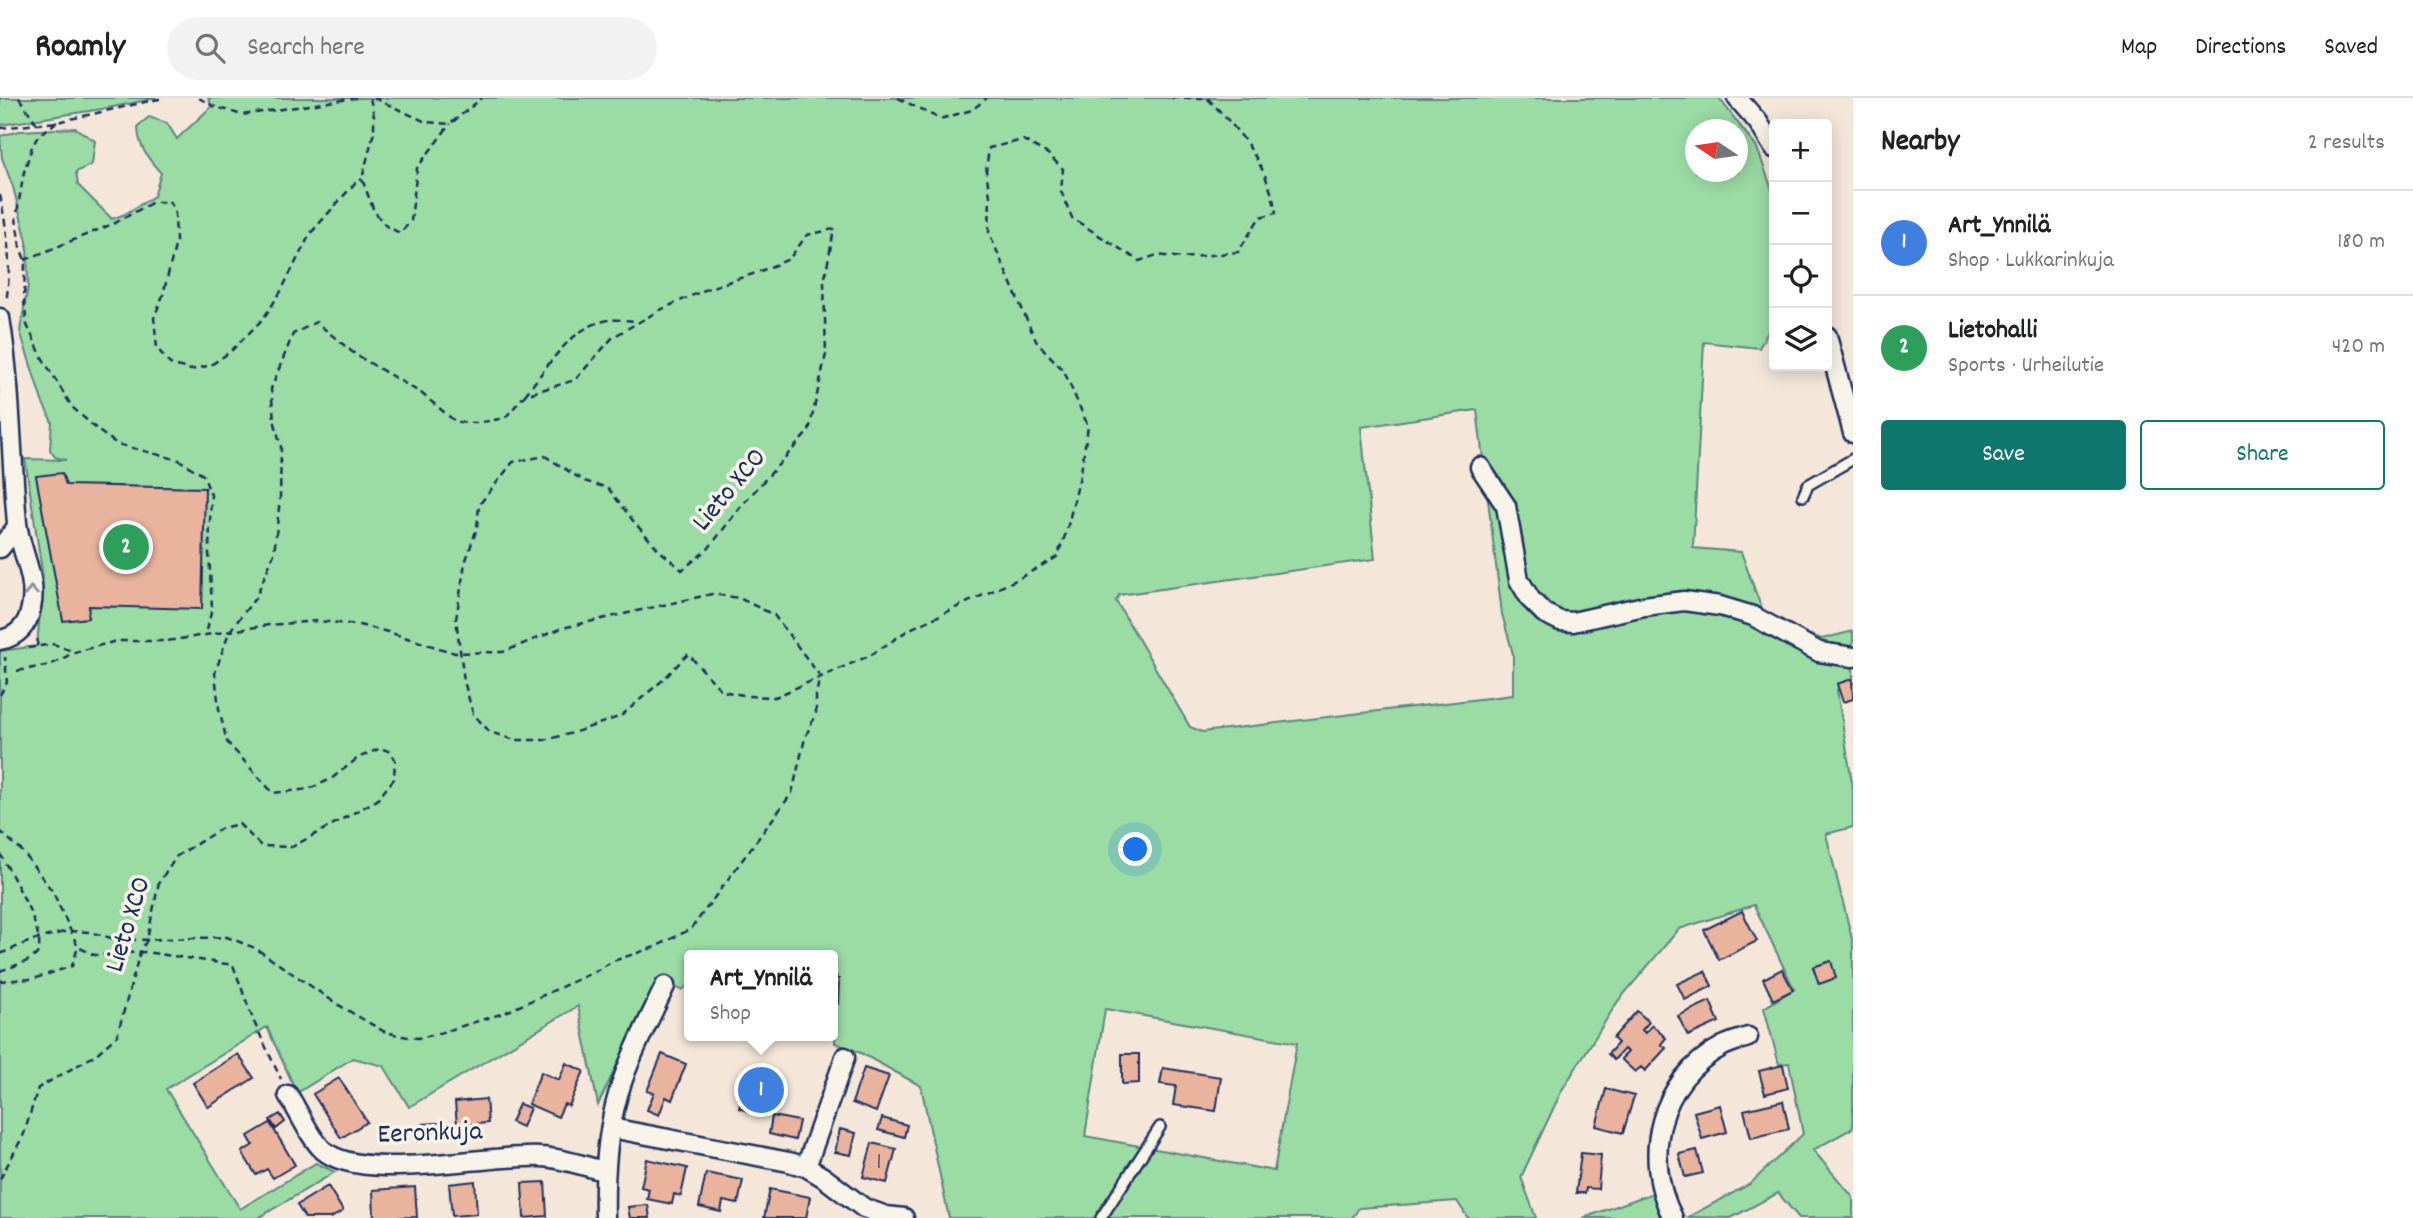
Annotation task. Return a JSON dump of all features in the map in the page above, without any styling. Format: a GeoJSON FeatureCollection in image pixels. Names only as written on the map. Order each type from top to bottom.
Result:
{"type":"FeatureCollection","features":[{"type":"Feature","properties":{"kind":"street"},"geometry":{"type":"LineString","coordinates":[[1737,98],[1758,122],[1769,140]]}},
{"type":"Feature","properties":{"kind":"street"},"geometry":{"type":"LineString","coordinates":[[0,318],[6,431],[17,527],[32,588],[29,618],[13,637],[0,640]]}},
{"type":"Feature","properties":{"kind":"street"},"geometry":{"type":"LineString","coordinates":[[1832,355],[1853,433]]}},
{"type":"Feature","properties":{"kind":"street"},"geometry":{"type":"LineString","coordinates":[[1480,467],[1506,506],[1519,580],[1531,600],[1544,613],[1560,621],[1573,622],[1644,606],[1684,601],[1708,604],[1753,616],[1819,652],[1853,657]]}},
{"type":"Feature","properties":{"kind":"street"},"geometry":{"type":"LineString","coordinates":[[0,548],[17,527]]}},
{"type":"Feature","properties":{"kind":"street"},"geometry":{"type":"LineString","coordinates":[[605,1218],[604,1171],[615,1105],[628,1066],[665,986]]}},
{"type":"Feature","properties":{"kind":"street"},"geometry":{"type":"LineString","coordinates":[[1673,1218],[1658,1176],[1656,1150],[1663,1115],[1683,1079],[1702,1060],[1723,1046],[1748,1037]]}},
{"type":"Feature","properties":{"kind":"street"},"geometry":{"type":"LineString","coordinates":[[806,1167],[845,1057]]}},
{"type":"Feature","properties":{"kind":"street","name":"Eeronkuja"},"geometry":{"type":"LineString","coordinates":[[288,1095],[321,1149],[336,1158],[358,1163],[405,1166],[542,1157],[604,1171]]}},
{"type":"Feature","properties":{"kind":"street"},"geometry":{"type":"LineString","coordinates":[[611,1128],[806,1167],[864,1208],[886,1216],[904,1218]]}},
{"type":"Feature","properties":{"kind":"lane"},"geometry":{"type":"LineString","coordinates":[[1803,496],[1808,485],[1853,459]]}},
{"type":"Feature","properties":{"kind":"lane"},"geometry":{"type":"LineString","coordinates":[[1101,1218],[1160,1127]]}},
{"type":"Feature","properties":{"kind":"path"},"geometry":{"type":"LineString","coordinates":[[19,98],[38,125]]}},
{"type":"Feature","properties":{"kind":"path"},"geometry":{"type":"LineString","coordinates":[[0,128],[57,122],[163,98]]}},
{"type":"Feature","properties":{"kind":"path"},"geometry":{"type":"LineString","coordinates":[[199,98],[213,106],[242,115],[356,98]]}},
{"type":"Feature","properties":{"kind":"path"},"geometry":{"type":"LineString","coordinates":[[450,124],[426,122],[372,98],[374,132],[362,179],[374,211],[386,226],[400,233],[411,221],[417,168],[450,124],[482,98]]}},
{"type":"Feature","properties":{"kind":"path"},"geometry":{"type":"LineString","coordinates":[[898,98],[940,119],[972,110],[987,98]]}},
{"type":"Feature","properties":{"kind":"path","name":"Lieto XCO"},"geometry":{"type":"LineString","coordinates":[[0,1179],[23,1134],[38,1088],[94,1056],[117,1036],[140,952],[147,940],[159,882],[177,856],[222,828],[239,824],[261,846],[292,847],[377,800],[394,779],[395,759],[390,752],[381,748],[358,758],[331,779],[309,789],[273,793],[227,742],[221,720],[215,673],[229,632],[256,597],[274,554],[280,498],[281,447],[274,419],[271,388],[293,334],[316,322],[356,355],[421,393],[456,422],[477,423],[505,418],[526,395],[575,380],[613,337],[709,288],[789,259],[807,235],[834,229],[824,283],[826,354],[809,431],[708,549],[682,570],[634,523],[608,488],[584,481],[545,456],[513,462],[479,505],[477,528],[466,564],[456,619],[464,681],[473,714],[490,732],[515,740],[544,740],[621,716],[688,654],[722,691],[775,697],[871,655],[909,629],[1018,579],[1057,557],[1066,533],[1081,472],[1088,426],[1064,371],[1036,341],[989,233],[990,196],[986,171],[989,148],[1023,140],[1048,154],[1063,169],[1061,191],[1072,218],[1139,261],[1157,255],[1183,258],[1238,252],[1259,217],[1276,213],[1272,190],[1254,154],[1232,123],[1207,98],[1168,98]]}},
{"type":"Feature","properties":{"kind":"path"},"geometry":{"type":"LineString","coordinates":[[57,122],[38,136],[24,172],[16,218],[20,247],[25,260],[24,302],[27,325],[43,359],[72,407],[100,432],[117,444],[178,460],[203,475],[211,495],[209,552],[212,608],[206,635]]}},
{"type":"Feature","properties":{"kind":"path"},"geometry":{"type":"LineString","coordinates":[[25,260],[115,223],[153,202],[170,202],[176,214],[176,242],[163,295],[154,318],[157,348],[170,364],[191,370],[211,365],[230,352],[263,319],[280,293],[310,234],[355,183],[362,179]]}},
{"type":"Feature","properties":{"kind":"path"},"geometry":{"type":"LineString","coordinates":[[526,395],[555,356],[578,333],[605,320],[641,321]]}},
{"type":"Feature","properties":{"kind":"path"},"geometry":{"type":"LineString","coordinates":[[0,954],[33,940],[69,931],[90,932],[111,938],[147,940],[227,937],[255,948],[337,1004],[383,1031],[401,1036],[418,1038],[433,1035],[504,1013],[613,961],[655,947],[691,929],[792,793],[806,738],[816,713],[820,676],[774,615],[739,598],[712,594],[562,628],[503,652],[462,653],[435,649],[359,625],[318,621],[269,625],[167,641],[117,641],[75,652],[50,665],[17,671]]}},
{"type":"Feature","properties":{"kind":"path"},"geometry":{"type":"LineString","coordinates":[[37,646],[53,644],[75,652]]}},
{"type":"Feature","properties":{"kind":"path"},"geometry":{"type":"LineString","coordinates":[[0,695],[7,682],[6,664]]}},
{"type":"Feature","properties":{"kind":"path"},"geometry":{"type":"LineString","coordinates":[[0,831],[23,852],[52,892],[78,947],[94,956],[145,952],[233,965],[254,1022],[288,1095]]}},
{"type":"Feature","properties":{"kind":"path"},"geometry":{"type":"LineString","coordinates":[[0,853],[39,931],[40,946],[35,955],[0,971]]}},
{"type":"Feature","properties":{"kind":"path","name":"Lieto XCO"},"geometry":{"type":"LineString","coordinates":[[0,981],[33,979],[72,966],[78,947]]}},
{"type":"Feature","properties":{"kind":"green space"},"geometry":{"type":"Polygon","coordinates":[[[0,98],[157,98],[0,125],[0,98]]]}},
{"type":"Feature","properties":{"kind":"green space"},"geometry":{"type":"Polygon","coordinates":[[[208,98],[1719,98],[1735,119],[1685,119],[1685,182],[1748,182],[1748,136],[1757,148],[1769,181],[1769,330],[1759,348],[1704,342],[1693,548],[1741,552],[1764,615],[1792,629],[1822,639],[1853,631],[1853,684],[1837,690],[1853,789],[1853,827],[1826,834],[1853,943],[1853,1128],[1813,1150],[1853,1197],[1853,1218],[1799,1218],[1778,1193],[1731,1218],[1688,1217],[1750,1184],[1803,1134],[1789,1063],[1779,1064],[1764,1008],[1794,989],[1754,905],[1679,929],[1618,1001],[1562,1090],[1521,1177],[1536,1218],[1468,1218],[1457,1201],[1359,1208],[1352,1218],[949,1218],[921,1086],[857,1051],[835,1043],[838,1041],[838,950],[684,950],[684,989],[657,981],[598,1105],[578,1006],[409,1107],[384,1066],[353,1058],[297,1093],[267,1027],[166,1089],[240,1209],[316,1163],[335,1172],[258,1218],[0,1218],[0,651],[37,646],[43,577],[25,459],[66,460],[55,457],[50,450],[52,422],[42,401],[20,331],[28,286],[27,241],[13,187],[2,158],[0,136],[20,131],[75,128],[95,141],[92,164],[76,172],[78,185],[112,219],[154,196],[161,173],[145,152],[138,126],[149,117],[167,123],[177,139],[212,106],[208,98]],[[1477,410],[1361,427],[1375,559],[1119,595],[1116,601],[1190,727],[1202,732],[1513,695],[1513,654],[1502,614],[1477,410]],[[1105,1009],[1085,1136],[1274,1171],[1297,1043],[1105,1009]]]}},
{"type":"Feature","properties":{"kind":"green space"},"geometry":{"type":"Polygon","coordinates":[[[1653,1193],[1660,1218],[1583,1218],[1653,1193]]]}},
{"type":"Feature","properties":{"kind":"building"},"geometry":{"type":"Polygon","coordinates":[[[62,473],[66,485],[205,488],[202,609],[89,606],[88,618],[63,621],[36,476],[62,473]]]}},
{"type":"Feature","properties":{"kind":"building"},"geometry":{"type":"Polygon","coordinates":[[[1852,679],[1853,699],[1843,702],[1837,684],[1852,679]]]}},
{"type":"Feature","properties":{"kind":"building"},"geometry":{"type":"Polygon","coordinates":[[[1742,911],[1757,941],[1719,960],[1704,930],[1742,911]]]}},
{"type":"Feature","properties":{"kind":"building"},"geometry":{"type":"Polygon","coordinates":[[[1831,961],[1836,978],[1819,984],[1813,967],[1831,961]]]}},
{"type":"Feature","properties":{"kind":"building"},"geometry":{"type":"Polygon","coordinates":[[[1782,969],[1793,990],[1773,1000],[1763,979],[1782,969]]]}},
{"type":"Feature","properties":{"kind":"building"},"geometry":{"type":"Polygon","coordinates":[[[1705,971],[1712,986],[1685,1000],[1677,984],[1705,971]]]}},
{"type":"Feature","properties":{"kind":"building"},"geometry":{"type":"Polygon","coordinates":[[[1710,1001],[1719,1022],[1688,1036],[1678,1016],[1710,1001]]]}},
{"type":"Feature","properties":{"kind":"building"},"geometry":{"type":"Polygon","coordinates":[[[1637,1011],[1649,1022],[1642,1030],[1645,1033],[1652,1025],[1666,1038],[1661,1044],[1666,1048],[1645,1071],[1641,1067],[1635,1072],[1621,1059],[1628,1052],[1624,1049],[1614,1060],[1608,1054],[1618,1043],[1613,1038],[1637,1011]]]}},
{"type":"Feature","properties":{"kind":"building"},"geometry":{"type":"Polygon","coordinates":[[[238,1054],[254,1078],[208,1107],[193,1083],[238,1054]]]}},
{"type":"Feature","properties":{"kind":"building"},"geometry":{"type":"Polygon","coordinates":[[[662,1054],[686,1064],[672,1100],[666,1097],[659,1115],[647,1110],[654,1093],[647,1091],[662,1054]]]}},
{"type":"Feature","properties":{"kind":"building"},"geometry":{"type":"Polygon","coordinates":[[[1122,1054],[1139,1054],[1139,1083],[1122,1084],[1122,1054]]]}},
{"type":"Feature","properties":{"kind":"building"},"geometry":{"type":"Polygon","coordinates":[[[566,1063],[584,1071],[569,1106],[564,1104],[558,1117],[528,1104],[541,1072],[559,1080],[566,1063]]]}},
{"type":"Feature","properties":{"kind":"building"},"geometry":{"type":"Polygon","coordinates":[[[1783,1065],[1788,1088],[1765,1094],[1759,1071],[1783,1065]]]}},
{"type":"Feature","properties":{"kind":"building"},"geometry":{"type":"Polygon","coordinates":[[[864,1068],[889,1076],[876,1112],[852,1103],[864,1068]]]}},
{"type":"Feature","properties":{"kind":"building"},"geometry":{"type":"Polygon","coordinates":[[[1163,1068],[1221,1077],[1216,1111],[1173,1105],[1176,1086],[1160,1084],[1163,1068]]]}},
{"type":"Feature","properties":{"kind":"building"},"geometry":{"type":"Polygon","coordinates":[[[749,1077],[774,1085],[763,1116],[739,1108],[749,1077]]]}},
{"type":"Feature","properties":{"kind":"building"},"geometry":{"type":"Polygon","coordinates":[[[339,1078],[367,1122],[341,1138],[313,1094],[339,1078]]]}},
{"type":"Feature","properties":{"kind":"building"},"geometry":{"type":"Polygon","coordinates":[[[1606,1089],[1634,1096],[1623,1133],[1596,1126],[1606,1089]]]}},
{"type":"Feature","properties":{"kind":"building"},"geometry":{"type":"Polygon","coordinates":[[[486,1099],[488,1123],[457,1125],[455,1102],[486,1099]]]}},
{"type":"Feature","properties":{"kind":"building"},"geometry":{"type":"Polygon","coordinates":[[[1783,1101],[1789,1129],[1751,1138],[1744,1110],[1783,1101]]]}},
{"type":"Feature","properties":{"kind":"building"},"geometry":{"type":"Polygon","coordinates":[[[519,1104],[530,1108],[522,1127],[511,1122],[519,1104]]]}},
{"type":"Feature","properties":{"kind":"building"},"geometry":{"type":"Polygon","coordinates":[[[1720,1105],[1727,1132],[1702,1139],[1694,1112],[1720,1105]]]}},
{"type":"Feature","properties":{"kind":"building"},"geometry":{"type":"Polygon","coordinates":[[[280,1114],[285,1122],[276,1129],[270,1120],[280,1114]]]}},
{"type":"Feature","properties":{"kind":"building"},"geometry":{"type":"Polygon","coordinates":[[[772,1116],[799,1121],[795,1140],[769,1134],[772,1116]]]}},
{"type":"Feature","properties":{"kind":"building"},"geometry":{"type":"Polygon","coordinates":[[[882,1118],[907,1125],[904,1137],[878,1130],[882,1118]]]}},
{"type":"Feature","properties":{"kind":"building"},"geometry":{"type":"Polygon","coordinates":[[[270,1123],[295,1165],[273,1178],[267,1169],[256,1175],[242,1152],[253,1145],[248,1136],[270,1123]]]}},
{"type":"Feature","properties":{"kind":"building"},"geometry":{"type":"Polygon","coordinates":[[[438,1123],[440,1134],[424,1136],[423,1124],[438,1123]]]}},
{"type":"Feature","properties":{"kind":"building"},"geometry":{"type":"Polygon","coordinates":[[[840,1129],[856,1133],[851,1155],[835,1152],[840,1129]]]}},
{"type":"Feature","properties":{"kind":"building"},"geometry":{"type":"Polygon","coordinates":[[[872,1143],[896,1149],[887,1183],[863,1177],[872,1143]]]}},
{"type":"Feature","properties":{"kind":"building"},"geometry":{"type":"Polygon","coordinates":[[[1697,1150],[1703,1173],[1685,1177],[1679,1154],[1697,1150]]]}},
{"type":"Feature","properties":{"kind":"building"},"geometry":{"type":"Polygon","coordinates":[[[1581,1153],[1601,1155],[1598,1189],[1586,1188],[1585,1193],[1576,1193],[1581,1153]]]}},
{"type":"Feature","properties":{"kind":"building"},"geometry":{"type":"Polygon","coordinates":[[[647,1159],[687,1168],[681,1196],[674,1194],[672,1204],[647,1199],[649,1189],[641,1187],[647,1159]]]}},
{"type":"Feature","properties":{"kind":"building"},"geometry":{"type":"Polygon","coordinates":[[[706,1173],[743,1180],[738,1204],[723,1201],[721,1212],[699,1207],[706,1173]]]}},
{"type":"Feature","properties":{"kind":"building"},"geometry":{"type":"Polygon","coordinates":[[[475,1181],[477,1214],[452,1216],[449,1184],[475,1181]]]}},
{"type":"Feature","properties":{"kind":"building"},"geometry":{"type":"Polygon","coordinates":[[[545,1182],[547,1216],[524,1218],[522,1183],[545,1182]]]}},
{"type":"Feature","properties":{"kind":"building"},"geometry":{"type":"Polygon","coordinates":[[[328,1186],[343,1211],[331,1218],[305,1218],[297,1205],[328,1186]]]}},
{"type":"Feature","properties":{"kind":"building"},"geometry":{"type":"Polygon","coordinates":[[[415,1187],[417,1217],[374,1218],[373,1190],[415,1187]]]}},
{"type":"Feature","properties":{"kind":"building"},"geometry":{"type":"Polygon","coordinates":[[[770,1189],[810,1197],[806,1218],[764,1218],[770,1189]]]}},
{"type":"Feature","properties":{"kind":"building"},"geometry":{"type":"Polygon","coordinates":[[[648,1205],[650,1218],[630,1218],[628,1207],[648,1205]]]}},
{"type":"Feature","properties":{"kind":"place","name":"Lietohalli"},"geometry":{"type":"Point","coordinates":[126,547]}},
{"type":"Feature","properties":{"kind":"place","name":"Art_Ynnilä"},"geometry":{"type":"Point","coordinates":[761,1090]}}]}
